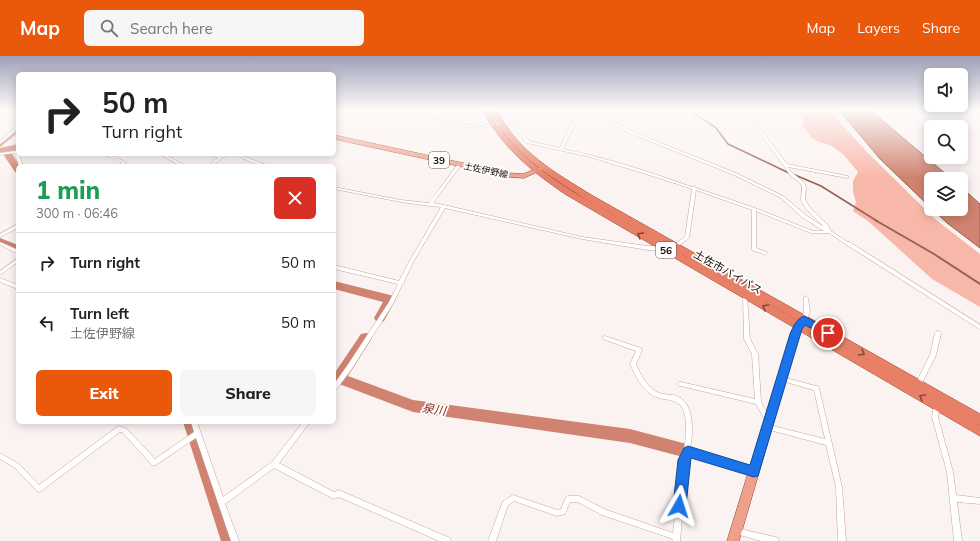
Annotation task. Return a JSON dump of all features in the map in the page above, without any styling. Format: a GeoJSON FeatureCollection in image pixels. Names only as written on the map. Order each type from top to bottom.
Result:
{"type":"FeatureCollection","features":[{"type":"Feature","properties":{"kind":"highway","name":"土佐市バイパス"},"geometry":{"type":"LineString","coordinates":[[502,133],[520,158],[676,247],[801,323],[938,401],[980,420]]}},
{"type":"Feature","properties":{"kind":"highway","name":"土佐市バイパス"},"geometry":{"type":"LineString","coordinates":[[539,169],[582,201],[745,296],[801,323],[918,384],[938,401],[980,431]]}},
{"type":"Feature","properties":{"kind":"main road","name":"土佐伊野線"},"geometry":{"type":"LineString","coordinates":[[336,137],[459,165],[517,176],[524,176],[539,169]]}},
{"type":"Feature","properties":{"kind":"main road"},"geometry":{"type":"LineString","coordinates":[[732,541],[795,334],[801,323]]}},
{"type":"Feature","properties":{"kind":"street"},"geometry":{"type":"LineString","coordinates":[[0,143],[12,133]]}},
{"type":"Feature","properties":{"kind":"street"},"geometry":{"type":"LineString","coordinates":[[520,133],[528,142],[591,156],[694,187],[813,232],[831,232]]}},
{"type":"Feature","properties":{"kind":"street"},"geometry":{"type":"LineString","coordinates":[[561,149],[569,133]]}},
{"type":"Feature","properties":{"kind":"street"},"geometry":{"type":"LineString","coordinates":[[632,133],[729,172],[776,194],[805,216],[980,327]]}},
{"type":"Feature","properties":{"kind":"street"},"geometry":{"type":"LineString","coordinates":[[761,133],[785,165],[788,172],[802,182],[804,186],[803,200],[831,232]]}},
{"type":"Feature","properties":{"kind":"street"},"geometry":{"type":"LineString","coordinates":[[0,154],[16,153]]}},
{"type":"Feature","properties":{"kind":"street"},"geometry":{"type":"LineString","coordinates":[[109,156],[124,162],[122,164]]}},
{"type":"Feature","properties":{"kind":"street"},"geometry":{"type":"LineString","coordinates":[[165,156],[180,164]]}},
{"type":"Feature","properties":{"kind":"street"},"geometry":{"type":"LineString","coordinates":[[216,156],[221,158]]}},
{"type":"Feature","properties":{"kind":"street"},"geometry":{"type":"LineString","coordinates":[[213,164],[224,156]]}},
{"type":"Feature","properties":{"kind":"street"},"geometry":{"type":"LineString","coordinates":[[241,156],[261,164]]}},
{"type":"Feature","properties":{"kind":"street"},"geometry":{"type":"LineString","coordinates":[[430,204],[459,165]]}},
{"type":"Feature","properties":{"kind":"street"},"geometry":{"type":"LineString","coordinates":[[785,165],[847,177]]}},
{"type":"Feature","properties":{"kind":"street"},"geometry":{"type":"LineString","coordinates":[[336,188],[444,206],[582,238],[664,249],[676,247],[687,238],[694,187]]}},
{"type":"Feature","properties":{"kind":"street"},"geometry":{"type":"LineString","coordinates":[[336,385],[383,316],[402,283],[410,264],[444,206]]}},
{"type":"Feature","properties":{"kind":"street"},"geometry":{"type":"LineString","coordinates":[[754,209],[754,249],[765,253]]}},
{"type":"Feature","properties":{"kind":"street"},"geometry":{"type":"LineString","coordinates":[[788,222],[795,230]]}},
{"type":"Feature","properties":{"kind":"street"},"geometry":{"type":"LineString","coordinates":[[0,236],[16,227]]}},
{"type":"Feature","properties":{"kind":"street"},"geometry":{"type":"LineString","coordinates":[[0,243],[16,251]]}},
{"type":"Feature","properties":{"kind":"street"},"geometry":{"type":"LineString","coordinates":[[0,273],[16,261]]}},
{"type":"Feature","properties":{"kind":"street"},"geometry":{"type":"LineString","coordinates":[[336,267],[402,283]]}},
{"type":"Feature","properties":{"kind":"street"},"geometry":{"type":"LineString","coordinates":[[0,280],[16,285]]}},
{"type":"Feature","properties":{"kind":"street"},"geometry":{"type":"LineString","coordinates":[[745,296],[747,339],[755,354],[758,402],[768,424],[828,443]]}},
{"type":"Feature","properties":{"kind":"street"},"geometry":{"type":"LineString","coordinates":[[801,323],[807,312],[806,298]]}},
{"type":"Feature","properties":{"kind":"street"},"geometry":{"type":"LineString","coordinates":[[918,384],[933,355],[938,333]]}},
{"type":"Feature","properties":{"kind":"street"},"geometry":{"type":"LineString","coordinates":[[492,541],[505,503],[512,498],[557,513],[563,512],[568,499],[579,499],[602,512],[676,539],[684,460],[688,451],[688,414],[684,405],[677,399],[657,395],[651,392],[633,364],[639,350],[605,338]]}},
{"type":"Feature","properties":{"kind":"street"},"geometry":{"type":"LineString","coordinates":[[782,379],[816,388],[839,488],[842,541]]}},
{"type":"Feature","properties":{"kind":"street"},"geometry":{"type":"LineString","coordinates":[[681,384],[758,402]]}},
{"type":"Feature","properties":{"kind":"street"},"geometry":{"type":"LineString","coordinates":[[938,401],[935,417],[950,472],[958,541]]}},
{"type":"Feature","properties":{"kind":"street"},"geometry":{"type":"LineString","coordinates":[[195,424],[235,541]]}},
{"type":"Feature","properties":{"kind":"street"},"geometry":{"type":"LineString","coordinates":[[222,502],[274,464],[306,424]]}},
{"type":"Feature","properties":{"kind":"street"},"geometry":{"type":"LineString","coordinates":[[0,456],[17,466],[39,489],[119,429],[125,431],[154,463],[198,433]]}},
{"type":"Feature","properties":{"kind":"street"},"geometry":{"type":"LineString","coordinates":[[688,451],[754,472]]}},
{"type":"Feature","properties":{"kind":"street"},"geometry":{"type":"LineString","coordinates":[[274,464],[334,496],[340,493],[447,541]]}},
{"type":"Feature","properties":{"kind":"street"},"geometry":{"type":"LineString","coordinates":[[953,498],[980,501]]}},
{"type":"Feature","properties":{"kind":"street"},"geometry":{"type":"LineString","coordinates":[[736,530],[775,541]]}},
{"type":"Feature","properties":{"kind":"shaded area"},"geometry":{"type":"Polygon","coordinates":[[[808,133],[849,133],[924,208],[924,216],[932,216],[980,254],[980,307],[932,279],[868,221],[853,211],[856,202],[853,192],[853,181],[858,172],[843,154],[830,145],[812,138],[808,133]]]}},
{"type":"Feature","properties":{"kind":"shaded area"},"geometry":{"type":"Polygon","coordinates":[[[858,133],[897,133],[924,155],[924,164],[934,164],[944,172],[924,172],[924,201],[880,159],[858,133]]]}},
{"type":"Feature","properties":{"kind":"shaded area"},"geometry":{"type":"Polygon","coordinates":[[[968,193],[980,204],[980,248],[940,216],[968,216],[968,193]]]}},
{"type":"Feature","properties":{"kind":"waterway"},"geometry":{"type":"LineString","coordinates":[[0,145],[15,133]]}},
{"type":"Feature","properties":{"kind":"waterway"},"geometry":{"type":"LineString","coordinates":[[719,133],[728,144],[789,173]]}},
{"type":"Feature","properties":{"kind":"waterway","name":"泉川"},"geometry":{"type":"LineString","coordinates":[[0,151],[16,147]]}},
{"type":"Feature","properties":{"kind":"waterway","name":"泉川"},"geometry":{"type":"LineString","coordinates":[[8,154],[16,167]]}},
{"type":"Feature","properties":{"kind":"waterway"},"geometry":{"type":"LineString","coordinates":[[795,175],[821,186],[877,221]]}},
{"type":"Feature","properties":{"kind":"waterway"},"geometry":{"type":"LineString","coordinates":[[875,220],[934,254],[980,284]]}},
{"type":"Feature","properties":{"kind":"waterway"},"geometry":{"type":"LineString","coordinates":[[0,240],[16,247]]}},
{"type":"Feature","properties":{"kind":"waterway","name":"泉川"},"geometry":{"type":"LineString","coordinates":[[336,286],[390,299],[380,318]]}},
{"type":"Feature","properties":{"kind":"waterway","name":"泉川"},"geometry":{"type":"LineString","coordinates":[[366,338],[339,378],[413,406],[630,436],[683,450]]}},
{"type":"Feature","properties":{"kind":"waterway"},"geometry":{"type":"LineString","coordinates":[[188,424],[226,541]]}},
{"type":"Feature","properties":{"kind":"route"},"geometry":{"type":"LineString","coordinates":[[679,506],[684,460],[688,451],[754,472],[798,326],[804,320],[828,333]]}}]}
